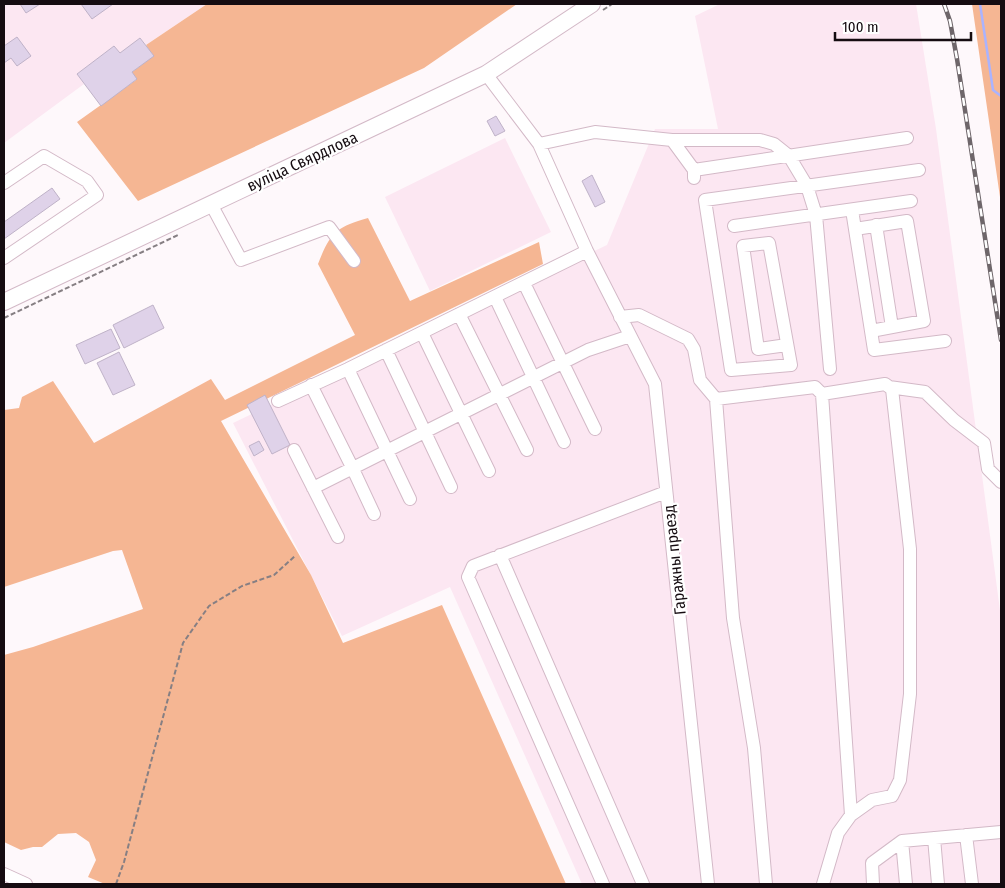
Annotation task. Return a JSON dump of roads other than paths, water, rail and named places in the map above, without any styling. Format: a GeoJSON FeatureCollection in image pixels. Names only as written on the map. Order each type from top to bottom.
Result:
{"type":"FeatureCollection","features":[{"type":"Feature","properties":{"kind":"main road","name":"вуліца Свярдлова"},"geometry":{"type":"LineString","coordinates":[[4,302],[486,74],[592,4]]}},
{"type":"Feature","properties":{"kind":"lane","name":"Гаражны праезд"},"geometry":{"type":"LineString","coordinates":[[486,74],[539,144],[587,252],[654,384],[708,884]]}},
{"type":"Feature","properties":{"kind":"lane"},"geometry":{"type":"LineString","coordinates":[[539,144],[595,132],[672,140],[760,140],[774,144],[789,156],[807,186],[816,214],[830,369]]}},
{"type":"Feature","properties":{"kind":"lane"},"geometry":{"type":"LineString","coordinates":[[672,140],[694,174],[789,156],[907,138]]}},
{"type":"Feature","properties":{"kind":"lane"},"geometry":{"type":"LineString","coordinates":[[4,183],[44,156],[87,181],[97,196],[4,258]]}},
{"type":"Feature","properties":{"kind":"lane"},"geometry":{"type":"LineString","coordinates":[[766,222],[791,365],[731,370],[704,200],[919,170]]}},
{"type":"Feature","properties":{"kind":"lane"},"geometry":{"type":"LineString","coordinates":[[734,226],[911,201]]}},
{"type":"Feature","properties":{"kind":"lane"},"geometry":{"type":"LineString","coordinates":[[212,204],[241,260],[329,227],[354,261]]}},
{"type":"Feature","properties":{"kind":"lane"},"geometry":{"type":"LineString","coordinates":[[852,210],[874,350],[945,341]]}},
{"type":"Feature","properties":{"kind":"lane"},"geometry":{"type":"LineString","coordinates":[[855,229],[907,221],[924,321],[871,332]]}},
{"type":"Feature","properties":{"kind":"lane"},"geometry":{"type":"LineString","coordinates":[[876,226],[892,327]]}},
{"type":"Feature","properties":{"kind":"lane"},"geometry":{"type":"LineString","coordinates":[[769,242],[743,246],[758,348],[787,345]]}},
{"type":"Feature","properties":{"kind":"lane"},"geometry":{"type":"LineString","coordinates":[[278,401],[348,369],[587,252]]}},
{"type":"Feature","properties":{"kind":"lane"},"geometry":{"type":"LineString","coordinates":[[524,282],[595,429]]}},
{"type":"Feature","properties":{"kind":"lane"},"geometry":{"type":"LineString","coordinates":[[495,297],[564,442]]}},
{"type":"Feature","properties":{"kind":"lane"},"geometry":{"type":"LineString","coordinates":[[459,314],[527,450]]}},
{"type":"Feature","properties":{"kind":"lane"},"geometry":{"type":"LineString","coordinates":[[620,317],[639,315],[688,339],[694,349],[700,380],[716,399],[733,618],[754,748],[766,884]]}},
{"type":"Feature","properties":{"kind":"lane"},"geometry":{"type":"LineString","coordinates":[[422,333],[489,471]]}},
{"type":"Feature","properties":{"kind":"lane"},"geometry":{"type":"LineString","coordinates":[[313,488],[562,362],[588,350],[630,336]]}},
{"type":"Feature","properties":{"kind":"lane"},"geometry":{"type":"LineString","coordinates":[[386,350],[451,487]]}},
{"type":"Feature","properties":{"kind":"lane"},"geometry":{"type":"LineString","coordinates":[[348,369],[410,499]]}},
{"type":"Feature","properties":{"kind":"lane"},"geometry":{"type":"LineString","coordinates":[[822,394],[886,384],[889,387],[925,392],[954,420],[984,443],[988,469],[1001,482]]}},
{"type":"Feature","properties":{"kind":"lane"},"geometry":{"type":"LineString","coordinates":[[311,385],[374,514]]}},
{"type":"Feature","properties":{"kind":"lane"},"geometry":{"type":"LineString","coordinates":[[716,399],[815,387],[822,394],[851,815]]}},
{"type":"Feature","properties":{"kind":"lane"},"geometry":{"type":"LineString","coordinates":[[823,884],[838,833],[851,815],[872,800],[892,796],[900,780],[910,694],[910,548],[892,389],[889,387]]}},
{"type":"Feature","properties":{"kind":"lane"},"geometry":{"type":"LineString","coordinates":[[294,450],[338,537]]}},
{"type":"Feature","properties":{"kind":"lane"},"geometry":{"type":"LineString","coordinates":[[603,884],[468,577],[473,566],[666,492]]}},
{"type":"Feature","properties":{"kind":"lane"},"geometry":{"type":"LineString","coordinates":[[500,556],[643,884]]}},
{"type":"Feature","properties":{"kind":"lane"},"geometry":{"type":"LineString","coordinates":[[873,884],[872,863],[902,841],[1001,832]]}},
{"type":"Feature","properties":{"kind":"lane"},"geometry":{"type":"LineString","coordinates":[[966,835],[972,884]]}},
{"type":"Feature","properties":{"kind":"lane"},"geometry":{"type":"LineString","coordinates":[[934,838],[938,884]]}},
{"type":"Feature","properties":{"kind":"lane"},"geometry":{"type":"LineString","coordinates":[[902,841],[906,884]]}},
{"type":"Feature","properties":{"kind":"lane"},"geometry":{"type":"LineString","coordinates":[[4,874],[26,884]]}},
{"type":"Feature","properties":{"kind":"waterway"},"geometry":{"type":"LineString","coordinates":[[980,4],[993,90],[1001,96]]}},
{"type":"Feature","properties":{"kind":"railway"},"geometry":{"type":"LineString","coordinates":[[944,4],[950,21],[957,59],[1001,340]]}}]}
